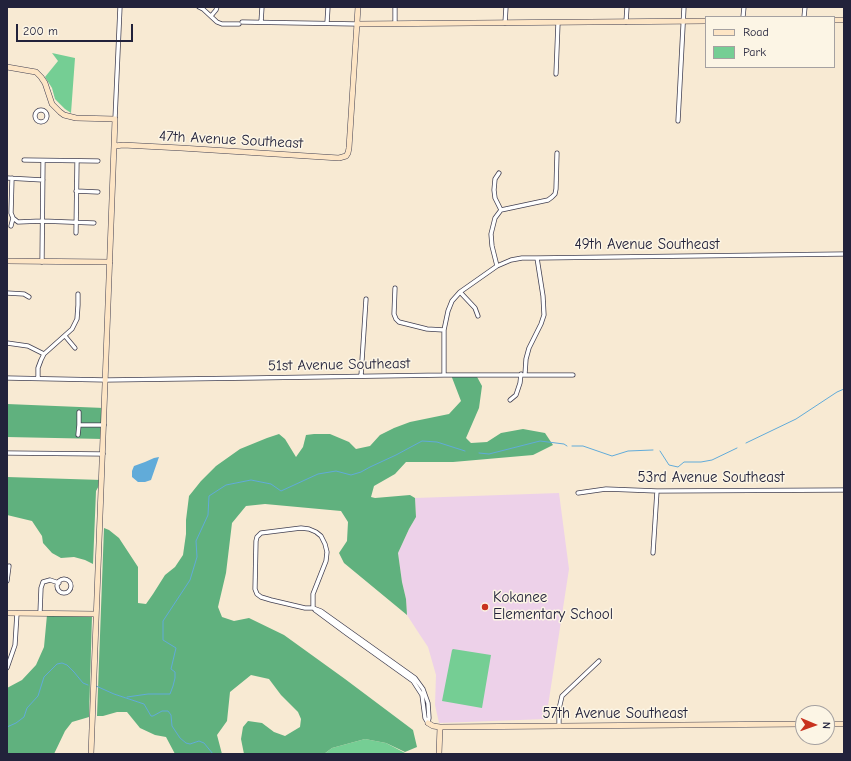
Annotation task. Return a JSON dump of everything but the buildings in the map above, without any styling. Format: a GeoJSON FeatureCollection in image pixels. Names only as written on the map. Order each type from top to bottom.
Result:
{"type":"FeatureCollection","features":[{"type":"Feature","properties":{"kind":"street"},"geometry":{"type":"LineString","coordinates":[[91,754],[120,7]]}},
{"type":"Feature","properties":{"kind":"street"},"geometry":{"type":"LineString","coordinates":[[199,7],[222,24],[261,22],[394,24],[705,21]]}},
{"type":"Feature","properties":{"kind":"street"},"geometry":{"type":"LineString","coordinates":[[211,16],[217,7]]}},
{"type":"Feature","properties":{"kind":"street"},"geometry":{"type":"LineString","coordinates":[[261,22],[262,7]]}},
{"type":"Feature","properties":{"kind":"street"},"geometry":{"type":"LineString","coordinates":[[327,23],[328,7]]}},
{"type":"Feature","properties":{"kind":"street"},"geometry":{"type":"LineString","coordinates":[[357,24],[358,7]]}},
{"type":"Feature","properties":{"kind":"street"},"geometry":{"type":"LineString","coordinates":[[394,24],[395,7]]}},
{"type":"Feature","properties":{"kind":"street"},"geometry":{"type":"LineString","coordinates":[[505,23],[506,7]]}},
{"type":"Feature","properties":{"kind":"street"},"geometry":{"type":"LineString","coordinates":[[626,22],[627,7]]}},
{"type":"Feature","properties":{"kind":"street"},"geometry":{"type":"LineString","coordinates":[[678,121],[684,7]]}},
{"type":"Feature","properties":{"kind":"street"},"geometry":{"type":"LineString","coordinates":[[556,74],[558,23]]}},
{"type":"Feature","properties":{"kind":"street","name":"47th Avenue Southeast"},"geometry":{"type":"LineString","coordinates":[[115,146],[123,145],[334,158],[346,156],[349,148],[357,24]]}},
{"type":"Feature","properties":{"kind":"street"},"geometry":{"type":"LineString","coordinates":[[7,67],[30,70],[41,76],[52,104],[64,115],[76,118],[115,119]]}},
{"type":"Feature","properties":{"kind":"street"},"geometry":{"type":"LineString","coordinates":[[45,111],[52,104]]}},
{"type":"Feature","properties":{"kind":"street"},"geometry":{"type":"LineString","coordinates":[[497,266],[492,246],[491,234],[495,218],[501,210],[548,200],[552,197],[556,189],[557,153]]}},
{"type":"Feature","properties":{"kind":"street"},"geometry":{"type":"LineString","coordinates":[[24,160],[98,161]]}},
{"type":"Feature","properties":{"kind":"street"},"geometry":{"type":"LineString","coordinates":[[42,262],[43,160]]}},
{"type":"Feature","properties":{"kind":"street"},"geometry":{"type":"LineString","coordinates":[[76,233],[77,161]]}},
{"type":"Feature","properties":{"kind":"street"},"geometry":{"type":"LineString","coordinates":[[499,173],[495,179],[494,190],[495,198],[501,210]]}},
{"type":"Feature","properties":{"kind":"street"},"geometry":{"type":"LineString","coordinates":[[7,178],[43,180]]}},
{"type":"Feature","properties":{"kind":"street"},"geometry":{"type":"LineString","coordinates":[[12,178],[11,213],[13,218],[18,222],[94,223]]}},
{"type":"Feature","properties":{"kind":"street"},"geometry":{"type":"LineString","coordinates":[[76,191],[98,192]]}},
{"type":"Feature","properties":{"kind":"street"},"geometry":{"type":"LineString","coordinates":[[11,226],[13,218]]}},
{"type":"Feature","properties":{"kind":"street","name":"49th Avenue Southeast"},"geometry":{"type":"LineString","coordinates":[[460,292],[497,266],[511,260],[522,258],[844,254]]}},
{"type":"Feature","properties":{"kind":"street"},"geometry":{"type":"LineString","coordinates":[[510,400],[516,395],[529,348],[544,315],[543,296],[537,258]]}},
{"type":"Feature","properties":{"kind":"street"},"geometry":{"type":"LineString","coordinates":[[7,261],[110,262]]}},
{"type":"Feature","properties":{"kind":"street"},"geometry":{"type":"LineString","coordinates":[[395,288],[394,314],[399,322],[427,329],[444,330]]}},
{"type":"Feature","properties":{"kind":"street"},"geometry":{"type":"LineString","coordinates":[[444,375],[444,330],[452,301],[460,292],[475,308],[478,316]]}},
{"type":"Feature","properties":{"kind":"street"},"geometry":{"type":"LineString","coordinates":[[7,293],[24,294],[29,297]]}},
{"type":"Feature","properties":{"kind":"street"},"geometry":{"type":"LineString","coordinates":[[38,378],[40,360],[52,346],[72,329],[77,319],[78,294]]}},
{"type":"Feature","properties":{"kind":"street"},"geometry":{"type":"LineString","coordinates":[[361,376],[366,299]]}},
{"type":"Feature","properties":{"kind":"street"},"geometry":{"type":"LineString","coordinates":[[65,336],[75,348]]}},
{"type":"Feature","properties":{"kind":"street"},"geometry":{"type":"LineString","coordinates":[[7,343],[28,346],[44,354]]}},
{"type":"Feature","properties":{"kind":"street","name":"51st Avenue Southeast"},"geometry":{"type":"LineString","coordinates":[[7,378],[106,380],[523,374],[573,375]]}},
{"type":"Feature","properties":{"kind":"street"},"geometry":{"type":"LineString","coordinates":[[78,435],[79,412]]}},
{"type":"Feature","properties":{"kind":"street"},"geometry":{"type":"LineString","coordinates":[[79,425],[104,425]]}},
{"type":"Feature","properties":{"kind":"street"},"geometry":{"type":"LineString","coordinates":[[7,453],[103,454]]}},
{"type":"Feature","properties":{"kind":"street","name":"53rd Avenue Southeast"},"geometry":{"type":"LineString","coordinates":[[578,492],[606,489],[656,491],[844,490]]}},
{"type":"Feature","properties":{"kind":"street"},"geometry":{"type":"LineString","coordinates":[[653,553],[656,491]]}},
{"type":"Feature","properties":{"kind":"street","name":"57th Avenue Southeast"},"geometry":{"type":"LineString","coordinates":[[313,608],[313,594],[326,561],[327,552],[321,536],[309,529],[301,528],[265,532],[261,534],[257,537],[256,541],[255,589],[257,594],[261,598],[305,608],[313,608],[321,611],[350,634],[415,678],[423,689],[428,703],[428,723],[433,726],[795,724]]}},
{"type":"Feature","properties":{"kind":"street"},"geometry":{"type":"LineString","coordinates":[[7,581],[9,566]]}},
{"type":"Feature","properties":{"kind":"street"},"geometry":{"type":"LineString","coordinates":[[40,613],[41,588],[43,582],[50,580],[59,583]]}},
{"type":"Feature","properties":{"kind":"street"},"geometry":{"type":"LineString","coordinates":[[7,613],[96,614]]}},
{"type":"Feature","properties":{"kind":"street"},"geometry":{"type":"LineString","coordinates":[[7,668],[15,645],[17,613]]}},
{"type":"Feature","properties":{"kind":"street"},"geometry":{"type":"LineString","coordinates":[[559,726],[559,709],[562,696],[599,661]]}},
{"type":"Feature","properties":{"kind":"street"},"geometry":{"type":"LineString","coordinates":[[439,754],[440,727]]}},
{"type":"Feature","properties":{"kind":"shaded area","name":"Kokanee Elementary School"},"geometry":{"type":"Polygon","coordinates":[[[559,493],[569,569],[546,719],[439,723],[435,705],[436,675],[428,647],[407,615],[406,599],[398,553],[416,517],[415,498],[559,493]]]}},
{"type":"Feature","properties":{"kind":"green space"},"geometry":{"type":"Polygon","coordinates":[[[52,53],[75,58],[71,113],[55,99],[52,88],[45,77],[58,61],[52,53]]]}},
{"type":"Feature","properties":{"kind":"green space"},"geometry":{"type":"Polygon","coordinates":[[[451,375],[476,375],[482,386],[479,408],[466,438],[471,443],[487,442],[501,433],[523,429],[545,433],[553,445],[533,455],[453,462],[406,462],[395,474],[374,486],[371,497],[375,498],[410,495],[415,498],[416,517],[398,553],[406,599],[407,615],[344,563],[339,553],[347,541],[348,522],[341,511],[265,504],[246,506],[232,523],[226,573],[218,607],[222,617],[234,621],[249,618],[284,635],[413,730],[417,747],[405,752],[386,743],[365,739],[332,748],[324,754],[244,754],[241,739],[243,727],[248,721],[262,723],[274,732],[285,736],[300,727],[301,719],[298,712],[281,695],[269,679],[251,675],[230,692],[227,721],[217,735],[222,754],[175,754],[166,737],[155,735],[140,728],[127,712],[117,712],[97,716],[104,528],[119,538],[138,567],[138,603],[146,604],[165,575],[175,567],[183,555],[189,496],[216,466],[240,449],[279,434],[285,439],[296,457],[303,447],[306,435],[330,434],[349,442],[356,449],[370,446],[380,435],[394,428],[410,422],[449,414],[461,401],[451,375]]]}},
{"type":"Feature","properties":{"kind":"green space"},"geometry":{"type":"Polygon","coordinates":[[[7,404],[104,408],[103,439],[7,437],[7,404]]]}},
{"type":"Feature","properties":{"kind":"green space"},"geometry":{"type":"Polygon","coordinates":[[[7,477],[102,480],[96,491],[93,564],[74,557],[61,558],[52,553],[43,543],[42,536],[32,521],[7,515],[7,477]]]}},
{"type":"Feature","properties":{"kind":"green space"},"geometry":{"type":"Polygon","coordinates":[[[47,615],[92,616],[89,717],[72,722],[65,731],[54,754],[7,754],[7,688],[22,680],[36,665],[44,647],[47,615]]]}},
{"type":"Feature","properties":{"kind":"green space"},"geometry":{"type":"Polygon","coordinates":[[[453,649],[491,655],[482,708],[442,701],[453,649]]]}},
{"type":"Feature","properties":{"kind":"green space"},"geometry":{"type":"Polygon","coordinates":[[[365,739],[386,743],[407,754],[324,754],[332,748],[365,739]]]}},
{"type":"Feature","properties":{"kind":"water"},"geometry":{"type":"Polygon","coordinates":[[[159,457],[151,480],[138,482],[132,477],[134,466],[159,457]]]}},
{"type":"Feature","properties":{"kind":"waterway"},"geometry":{"type":"LineString","coordinates":[[746,443],[796,419],[844,389]]}},
{"type":"Feature","properties":{"kind":"waterway"},"geometry":{"type":"LineString","coordinates":[[127,697],[148,694],[170,694],[175,678],[175,672],[171,669],[176,648],[163,640],[163,621],[190,580],[197,557],[196,541],[208,515],[209,496],[226,485],[251,480],[271,484],[281,491],[318,474],[336,471],[351,475],[361,472],[422,441],[437,442],[465,451]]}},
{"type":"Feature","properties":{"kind":"waterway"},"geometry":{"type":"LineString","coordinates":[[479,453],[489,454],[540,441],[564,444],[567,446]]}},
{"type":"Feature","properties":{"kind":"waterway"},"geometry":{"type":"LineString","coordinates":[[572,446],[583,446],[612,456],[628,451],[653,450]]}},
{"type":"Feature","properties":{"kind":"waterway"},"geometry":{"type":"LineString","coordinates":[[660,451],[669,465],[678,467],[684,462],[701,462],[712,460],[737,448]]}},
{"type":"Feature","properties":{"kind":"waterway"},"geometry":{"type":"LineString","coordinates":[[7,727],[24,717],[27,708],[38,696],[44,677],[57,664],[62,663],[67,665],[83,683],[88,685]]}},
{"type":"Feature","properties":{"kind":"waterway"},"geometry":{"type":"LineString","coordinates":[[96,686],[144,704],[151,716],[162,711],[168,711],[171,715],[172,726],[180,738],[186,743],[190,744],[199,741],[204,743],[213,754]]}},
{"type":"Feature","properties":{"kind":"place","name":"Kokanee Elementary School"},"geometry":{"type":"Point","coordinates":[485,607]}}]}
